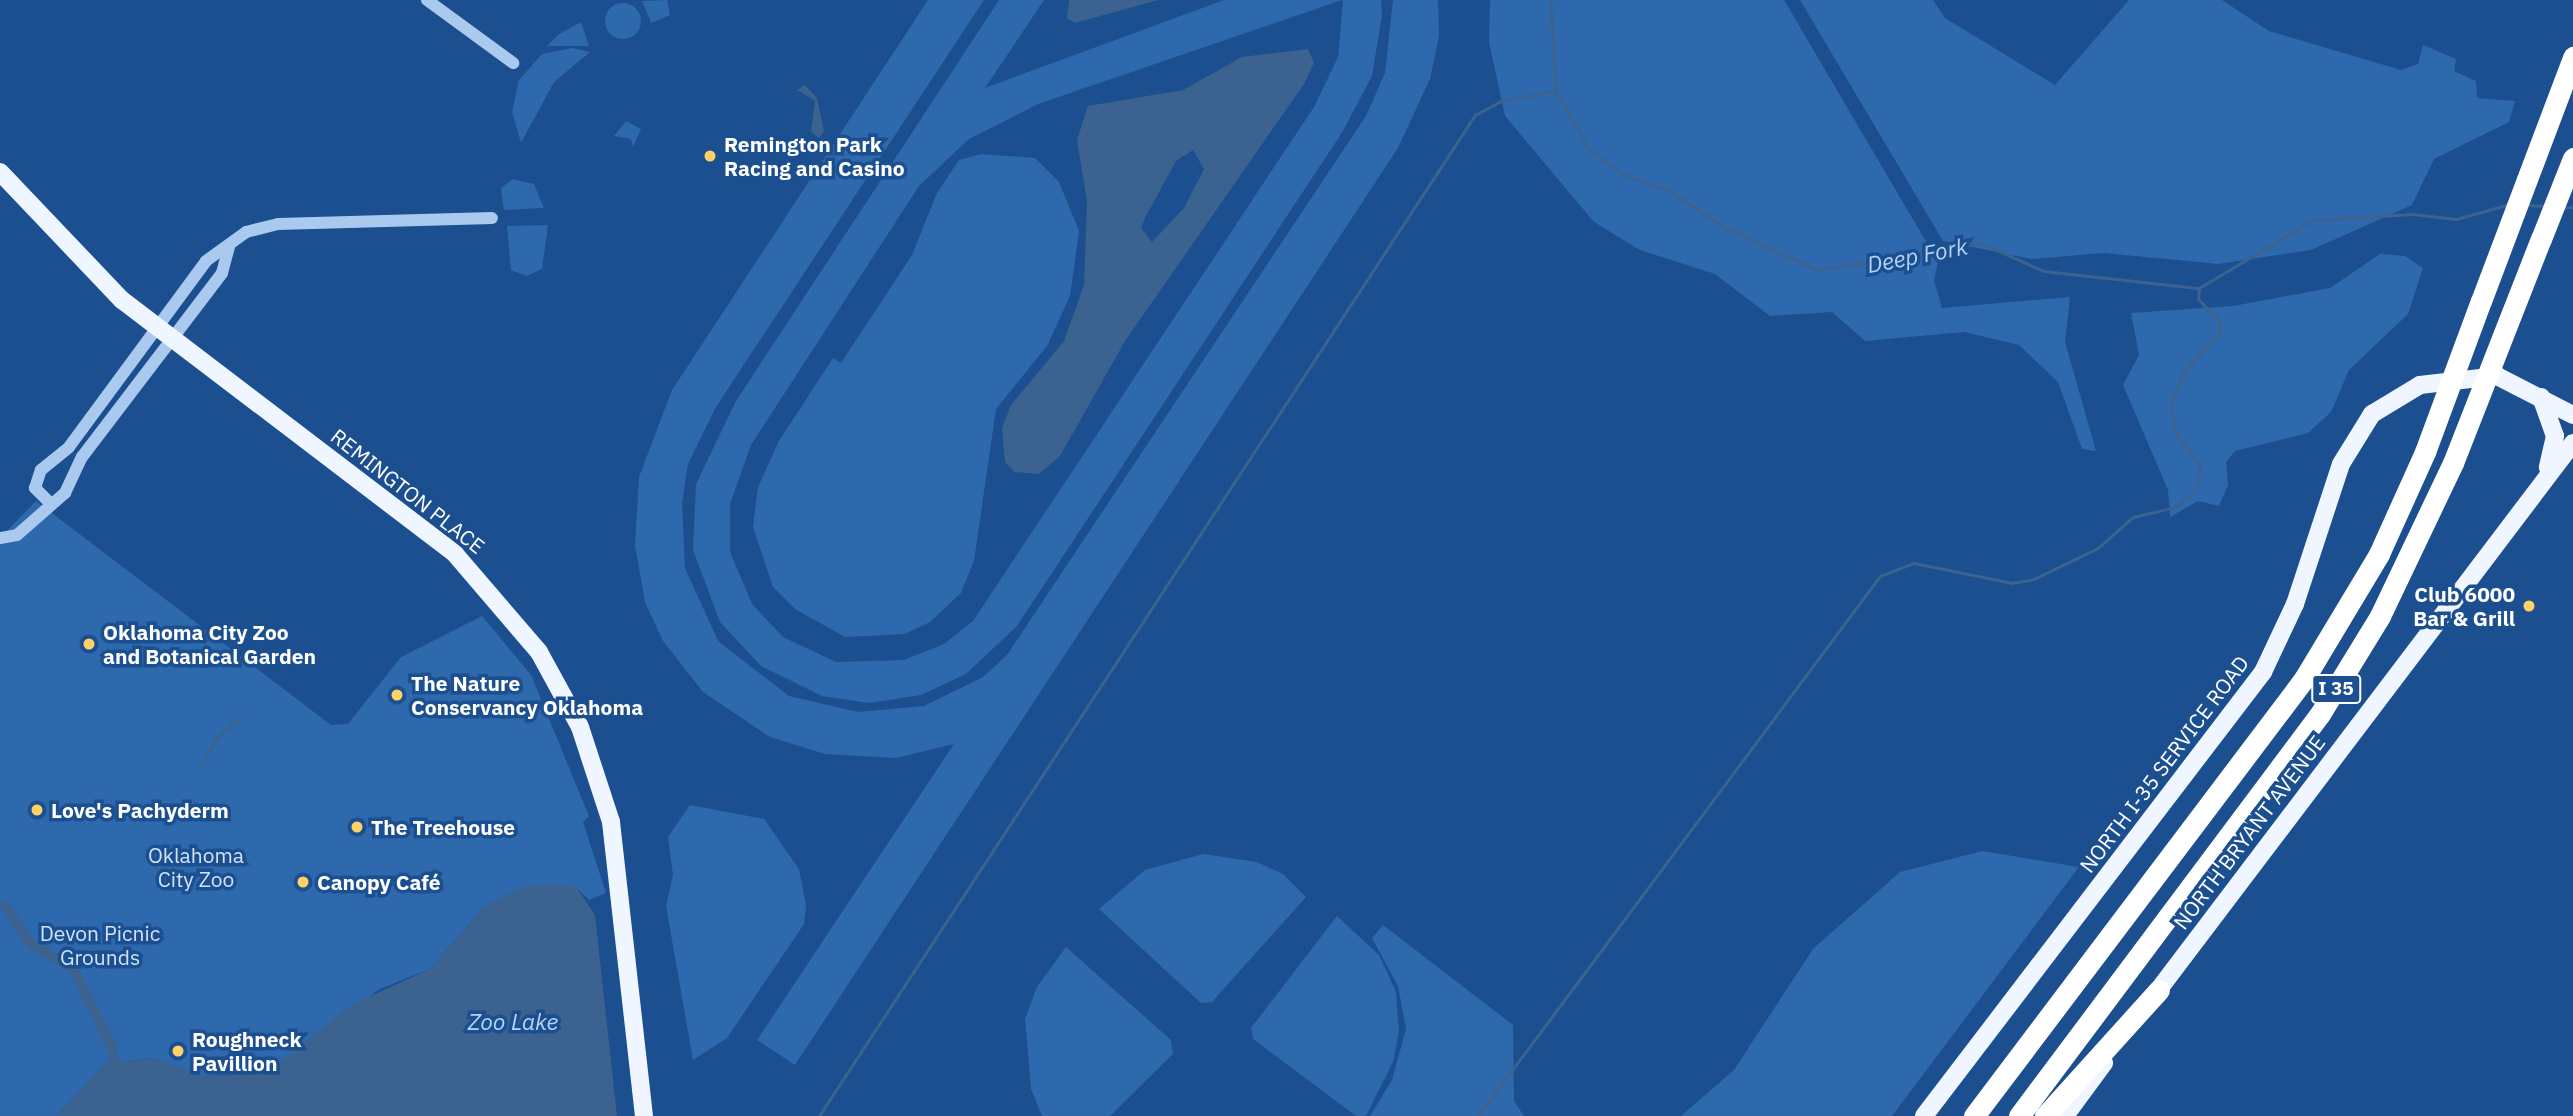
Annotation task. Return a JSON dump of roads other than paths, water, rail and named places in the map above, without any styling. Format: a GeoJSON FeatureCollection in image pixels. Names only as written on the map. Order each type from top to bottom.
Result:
{"type":"FeatureCollection","features":[{"type":"Feature","properties":{"kind":"highway","name":"I 35"},"geometry":{"type":"LineString","coordinates":[[1974,1116],[2304,679],[2363,583],[2425,452],[2573,57]]}},
{"type":"Feature","properties":{"kind":"highway","name":"I 35"},"geometry":{"type":"LineString","coordinates":[[2019,1116],[2320,714],[2385,606],[2454,463],[2573,158]]}},
{"type":"Feature","properties":{"kind":"highway"},"geometry":{"type":"LineString","coordinates":[[2541,239],[2573,176]]}},
{"type":"Feature","properties":{"kind":"highway"},"geometry":{"type":"LineString","coordinates":[[2045,1116],[2159,990]]}},
{"type":"Feature","properties":{"kind":"main road","name":"REMINGTON PLACE"},"geometry":{"type":"LineString","coordinates":[[0,172],[87,268],[165,334],[455,554],[503,602],[544,660],[580,727],[614,834],[644,1116]]}},
{"type":"Feature","properties":{"kind":"main road","name":"NORTH I-35 SERVICE ROAD"},"geometry":{"type":"LineString","coordinates":[[1924,1116],[2263,672],[2295,604],[2341,464],[2372,414],[2403,393],[2440,380],[2497,376],[2573,415]]}},
{"type":"Feature","properties":{"kind":"main road"},"geometry":{"type":"LineString","coordinates":[[2537,489],[2554,446],[2541,397]]}},
{"type":"Feature","properties":{"kind":"main road","name":"NORTH BRYANT AVENUE"},"geometry":{"type":"LineString","coordinates":[[2065,1116],[2573,443]]}},
{"type":"Feature","properties":{"kind":"street"},"geometry":{"type":"LineString","coordinates":[[427,0],[513,63]]}},
{"type":"Feature","properties":{"kind":"street"},"geometry":{"type":"LineString","coordinates":[[0,538],[17,535],[51,504],[165,334],[206,261],[229,246],[266,225],[492,218]]}},
{"type":"Feature","properties":{"kind":"street"},"geometry":{"type":"LineString","coordinates":[[51,504],[38,494],[35,480],[69,447],[165,334],[222,273],[229,246]]}},
{"type":"Feature","properties":{"kind":"water"},"geometry":{"type":"Polygon","coordinates":[[[1069,0],[1158,0],[1075,23],[1067,18],[1069,0]]]}},
{"type":"Feature","properties":{"kind":"water"},"geometry":{"type":"Polygon","coordinates":[[[1308,49],[1314,63],[1304,84],[1125,341],[1060,456],[1039,474],[1015,472],[1005,462],[1002,428],[1011,405],[1064,341],[1084,285],[1087,201],[1077,140],[1088,106],[1183,90],[1242,57],[1308,49]],[[1193,150],[1176,161],[1141,228],[1152,242],[1184,208],[1204,169],[1193,150]]]}},
{"type":"Feature","properties":{"kind":"water"},"geometry":{"type":"Polygon","coordinates":[[[805,85],[817,98],[824,131],[819,138],[811,132],[815,101],[797,90],[805,85]]]}},
{"type":"Feature","properties":{"kind":"water","name":"Zoo Lake"},"geometry":{"type":"Polygon","coordinates":[[[557,884],[577,888],[595,915],[617,1116],[56,1116],[105,1064],[153,1058],[201,1076],[237,1075],[280,1062],[351,1005],[430,969],[485,906],[520,888],[557,884]]]}},
{"type":"Feature","properties":{"kind":"waterway","name":"Deep Fork"},"geometry":{"type":"LineString","coordinates":[[1551,0],[1556,91],[1589,148],[1620,173],[1669,190],[1728,229],[1818,270],[1981,243],[2044,271],[2199,288],[2313,220],[2413,214],[2456,219],[2507,205]]}},
{"type":"Feature","properties":{"kind":"waterway"},"geometry":{"type":"LineString","coordinates":[[819,1116],[1475,115],[1501,101],[1556,91]]}},
{"type":"Feature","properties":{"kind":"waterway","name":"Deep Fork"},"geometry":{"type":"LineString","coordinates":[[2528,205],[2545,206]]}},
{"type":"Feature","properties":{"kind":"waterway","name":"Deep Fork"},"geometry":{"type":"LineString","coordinates":[[2562,208],[2573,207]]}},
{"type":"Feature","properties":{"kind":"waterway"},"geometry":{"type":"LineString","coordinates":[[1478,1116],[1880,576],[1914,563],[2012,583],[2034,579],[2098,548],[2133,517],[2176,507],[2196,490],[2200,466],[2175,432],[2171,404],[2184,371],[2219,334],[2219,321],[2198,299],[2199,288]]}},
{"type":"Feature","properties":{"kind":"waterway"},"geometry":{"type":"LineString","coordinates":[[201,766],[216,739],[238,719]]}},
{"type":"Feature","properties":{"kind":"waterway"},"geometry":{"type":"LineString","coordinates":[[5,906],[30,943],[73,969],[113,1049],[113,1063]]}},
{"type":"Feature","properties":{"kind":"place","name":"Remington Park Racing and Casino"},"geometry":{"type":"Point","coordinates":[710,156]}},
{"type":"Feature","properties":{"kind":"place","name":"Club 6000 Bar & Grill"},"geometry":{"type":"Point","coordinates":[2529,606]}},
{"type":"Feature","properties":{"kind":"place","name":"Oklahoma City Zoo and Botanical Garden"},"geometry":{"type":"Point","coordinates":[89,644]}},
{"type":"Feature","properties":{"kind":"place","name":"The Nature Conservancy Oklahoma"},"geometry":{"type":"Point","coordinates":[397,695]}},
{"type":"Feature","properties":{"kind":"place","name":"Love's Pachyderm"},"geometry":{"type":"Point","coordinates":[37,810]}},
{"type":"Feature","properties":{"kind":"place","name":"The Treehouse"},"geometry":{"type":"Point","coordinates":[357,827]}},
{"type":"Feature","properties":{"kind":"place","name":"Canopy Café"},"geometry":{"type":"Point","coordinates":[303,882]}},
{"type":"Feature","properties":{"kind":"place","name":"Roughneck Pavillion"},"geometry":{"type":"Point","coordinates":[178,1051]}},
{"type":"Feature","properties":{"kind":"park label","name":"Oklahoma City Zoo"},"geometry":{"type":"Point","coordinates":[196,867]}},
{"type":"Feature","properties":{"kind":"park label","name":"Devon Picnic Grounds"},"geometry":{"type":"Point","coordinates":[100,945]}}]}
